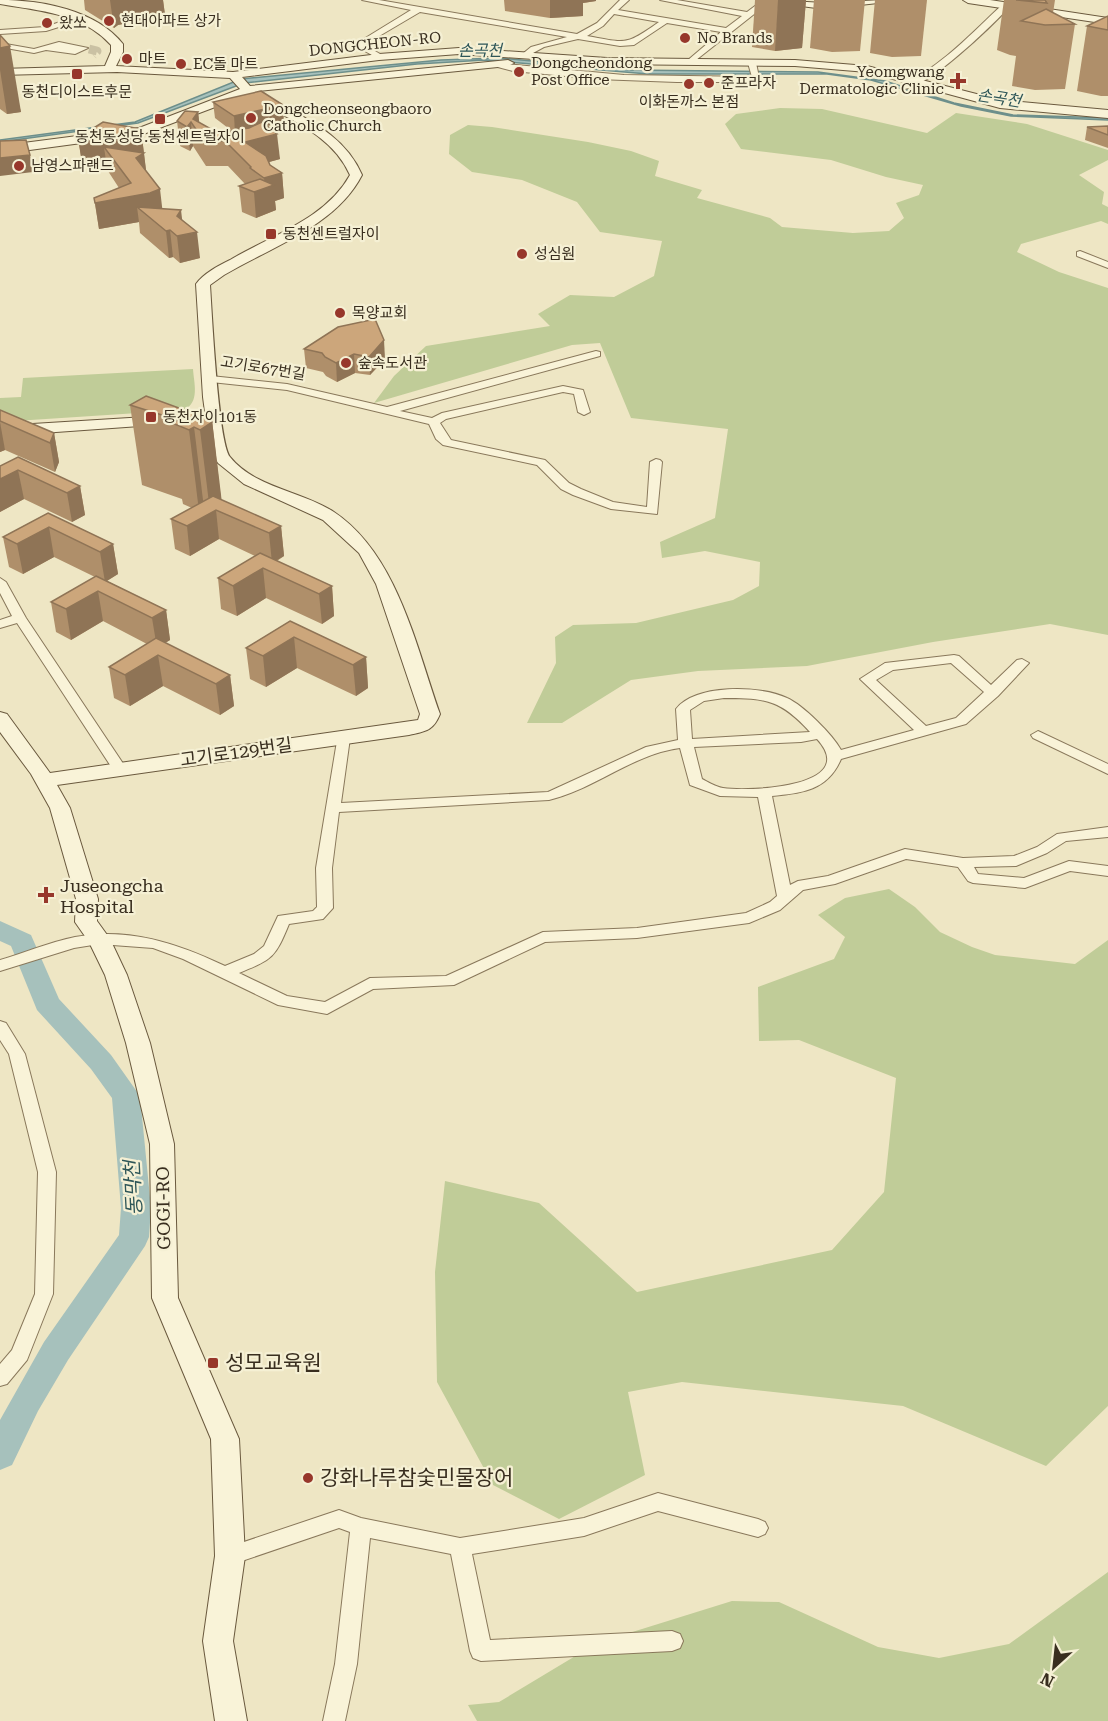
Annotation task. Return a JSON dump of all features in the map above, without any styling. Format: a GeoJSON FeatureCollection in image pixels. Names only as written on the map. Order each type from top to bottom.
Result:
{"type":"FeatureCollection","features":[{"type":"Feature","properties":{"kind":"street"},"geometry":{"type":"LineString","coordinates":[[366,0],[620,44],[634,43],[665,21]]}},
{"type":"Feature","properties":{"kind":"street"},"geometry":{"type":"LineString","coordinates":[[0,150],[141,131],[240,82],[499,64],[524,56],[538,48],[579,37],[604,23],[617,5],[625,0]]}},
{"type":"Feature","properties":{"kind":"street"},"geometry":{"type":"LineString","coordinates":[[664,0],[761,20]]}},
{"type":"Feature","properties":{"kind":"street"},"geometry":{"type":"LineString","coordinates":[[690,62],[768,0]]}},
{"type":"Feature","properties":{"kind":"street"},"geometry":{"type":"LineString","coordinates":[[778,0],[824,6],[878,0]]}},
{"type":"Feature","properties":{"kind":"street"},"geometry":{"type":"LineString","coordinates":[[968,0],[1108,21]]}},
{"type":"Feature","properties":{"kind":"street"},"geometry":{"type":"LineString","coordinates":[[0,1],[83,19],[107,32],[117,44],[117,52],[109,69]]}},
{"type":"Feature","properties":{"kind":"street"},"geometry":{"type":"LineString","coordinates":[[49,11],[72,2],[86,10],[83,19]]}},
{"type":"Feature","properties":{"kind":"street"},"geometry":{"type":"LineString","coordinates":[[910,85],[958,50],[1007,5]]}},
{"type":"Feature","properties":{"kind":"street"},"geometry":{"type":"LineString","coordinates":[[379,57],[358,45],[419,9]]}},
{"type":"Feature","properties":{"kind":"street"},"geometry":{"type":"LineString","coordinates":[[614,12],[727,31]]}},
{"type":"Feature","properties":{"kind":"street"},"geometry":{"type":"LineString","coordinates":[[0,32],[46,28],[83,19]]}},
{"type":"Feature","properties":{"kind":"street"},"geometry":{"type":"LineString","coordinates":[[0,45],[34,51],[48,48]]}},
{"type":"Feature","properties":{"kind":"street"},"geometry":{"type":"LineString","coordinates":[[538,48],[547,56],[562,59]]}},
{"type":"Feature","properties":{"kind":"street"},"geometry":{"type":"LineString","coordinates":[[9,54],[18,49]]}},
{"type":"Feature","properties":{"kind":"street","name":"DONGCHEON-RO"},"geometry":{"type":"LineString","coordinates":[[0,72],[109,69],[240,82],[379,57],[459,51],[562,59],[795,63],[867,69],[910,85],[1000,104],[1108,114]]}},
{"type":"Feature","properties":{"kind":"street"},"geometry":{"type":"LineString","coordinates":[[499,64],[509,69],[523,68],[586,77],[649,80],[757,80],[752,63]]}},
{"type":"Feature","properties":{"kind":"street","name":"고기로67번길"},"geometry":{"type":"LineString","coordinates":[[240,82],[337,145],[351,160],[356,175],[350,190],[329,208],[203,284],[211,379],[272,384],[434,422]]}},
{"type":"Feature","properties":{"kind":"street"},"geometry":{"type":"LineString","coordinates":[[1080,254],[1108,266]]}},
{"type":"Feature","properties":{"kind":"street"},"geometry":{"type":"LineString","coordinates":[[387,411],[596,354]]}},
{"type":"Feature","properties":{"kind":"street"},"geometry":{"type":"LineString","coordinates":[[0,431],[163,421],[188,417],[213,418],[211,379]]}},
{"type":"Feature","properties":{"kind":"street"},"geometry":{"type":"LineString","coordinates":[[584,412],[579,392],[563,389],[442,416],[434,422],[442,439],[447,443],[541,462],[570,489],[621,507],[653,511],[656,462]]}},
{"type":"Feature","properties":{"kind":"street"},"geometry":{"type":"LineString","coordinates":[[188,417],[211,399]]}},
{"type":"Feature","properties":{"kind":"street","name":"고기로129번길"},"geometry":{"type":"LineString","coordinates":[[45,780],[409,729],[426,724],[430,714],[385,584],[366,550],[346,529],[329,516],[249,481],[235,471],[224,460],[218,449],[213,418]]}},
{"type":"Feature","properties":{"kind":"street"},"geometry":{"type":"LineString","coordinates":[[0,582],[20,618],[119,768]]}},
{"type":"Feature","properties":{"kind":"street"},"geometry":{"type":"LineString","coordinates":[[0,624],[20,618]]}},
{"type":"Feature","properties":{"kind":"street"},"geometry":{"type":"LineString","coordinates":[[924,732],[867,679],[890,666],[954,659],[993,693]]}},
{"type":"Feature","properties":{"kind":"street"},"geometry":{"type":"LineString","coordinates":[[835,756],[961,721],[1022,663]]}},
{"type":"Feature","properties":{"kind":"street"},"geometry":{"type":"LineString","coordinates":[[758,695],[781,700],[798,711],[820,734],[833,748],[835,756],[828,773],[812,784],[764,792],[720,792],[695,782],[683,709],[693,700],[709,696],[758,695]]}},
{"type":"Feature","properties":{"kind":"street","name":"GOGI-RO"},"geometry":{"type":"LineString","coordinates":[[0,718],[45,780],[60,808],[84,887],[88,912],[86,922],[99,939],[116,975],[138,1043],[162,1144],[165,1298],[225,1439],[230,1556],[218,1641],[231,1721]]}},
{"type":"Feature","properties":{"kind":"street"},"geometry":{"type":"LineString","coordinates":[[333,808],[549,796],[570,790],[646,752],[673,744],[801,738],[820,734]]}},
{"type":"Feature","properties":{"kind":"street"},"geometry":{"type":"LineString","coordinates":[[1038,735],[1108,770]]}},
{"type":"Feature","properties":{"kind":"street"},"geometry":{"type":"LineString","coordinates":[[225,972],[260,958],[271,949],[283,920],[318,915],[325,908],[324,868],[343,738]]}},
{"type":"Feature","properties":{"kind":"street"},"geometry":{"type":"LineString","coordinates":[[764,792],[785,898]]}},
{"type":"Feature","properties":{"kind":"street"},"geometry":{"type":"LineString","coordinates":[[0,966],[73,943],[99,939],[153,943],[189,955],[284,1001],[327,1008],[370,984],[448,981],[543,938],[637,933],[749,918],[776,906],[798,886],[830,881],[905,854],[963,863],[1016,861],[1042,850],[1062,837],[1108,832]]}},
{"type":"Feature","properties":{"kind":"street"},"geometry":{"type":"LineString","coordinates":[[963,863],[973,878],[1025,883],[1069,866],[1108,871]]}},
{"type":"Feature","properties":{"kind":"street"},"geometry":{"type":"LineString","coordinates":[[0,1027],[17,1054],[47,1172],[44,1293],[20,1354],[0,1378]]}},
{"type":"Feature","properties":{"kind":"street"},"geometry":{"type":"LineString","coordinates":[[230,1556],[339,1518],[361,1527],[460,1547],[584,1527],[658,1502],[758,1528]]}},
{"type":"Feature","properties":{"kind":"street"},"geometry":{"type":"LineString","coordinates":[[334,1721],[346,1664],[361,1527]]}},
{"type":"Feature","properties":{"kind":"street"},"geometry":{"type":"LineString","coordinates":[[460,1547],[482,1651],[672,1641]]}},
{"type":"Feature","properties":{"kind":"green space"},"geometry":{"type":"Polygon","coordinates":[[[780,108],[822,109],[927,133],[956,113],[1027,124],[1108,150],[1108,160],[1079,175],[1104,192],[1102,204],[1108,207],[1108,224],[1101,221],[1021,244],[1017,252],[1059,272],[1108,288],[1108,635],[1050,624],[933,642],[807,666],[698,671],[631,680],[562,723],[527,723],[556,663],[555,637],[573,625],[636,623],[733,600],[759,586],[760,562],[705,551],[662,558],[660,542],[715,518],[728,429],[631,418],[600,343],[572,345],[374,403],[394,376],[426,346],[550,326],[538,314],[570,295],[614,297],[654,276],[662,241],[600,232],[577,202],[522,180],[472,172],[449,154],[450,135],[468,125],[492,127],[631,151],[659,161],[655,176],[702,190],[697,198],[770,218],[782,227],[853,233],[889,231],[904,218],[896,203],[919,195],[923,185],[886,177],[831,160],[741,149],[725,124],[736,114],[780,108]]]}},
{"type":"Feature","properties":{"kind":"green space"},"geometry":{"type":"Polygon","coordinates":[[[193,369],[194,397],[189,407],[184,410],[0,422],[0,398],[21,397],[23,378],[193,369]]]}},
{"type":"Feature","properties":{"kind":"green space"},"geometry":{"type":"Polygon","coordinates":[[[889,889],[915,907],[940,932],[995,955],[1075,964],[1108,940],[1108,1406],[1046,1466],[903,1406],[682,1382],[628,1392],[645,1475],[559,1519],[493,1485],[437,1382],[435,1272],[445,1181],[539,1203],[637,1292],[832,1250],[884,1192],[896,1078],[799,1040],[759,1041],[758,987],[834,959],[845,937],[818,915],[845,898],[889,889]]]}},
{"type":"Feature","properties":{"kind":"green space"},"geometry":{"type":"Polygon","coordinates":[[[1108,1572],[1108,1721],[477,1721],[468,1705],[499,1702],[597,1643],[732,1601],[779,1602],[878,1647],[939,1658],[1009,1644],[1108,1572]]]}},
{"type":"Feature","properties":{"kind":"water"},"geometry":{"type":"Polygon","coordinates":[[[499,58],[629,70],[818,72],[885,81],[954,103],[1013,115],[1108,118],[1108,120],[1011,116],[961,106],[871,80],[827,74],[648,74],[485,60],[417,64],[244,83],[138,123],[0,142],[0,140],[135,122],[241,79],[441,60],[499,58]]]}},
{"type":"Feature","properties":{"kind":"building"},"geometry":{"type":"Polygon","coordinates":[[[1017,0],[1045,0],[1047,3],[1017,0]]]}},
{"type":"Feature","properties":{"kind":"building"},"geometry":{"type":"Polygon","coordinates":[[[1046,9],[1075,24],[1045,25],[1021,21],[1046,9]]]}},
{"type":"Feature","properties":{"kind":"building"},"geometry":{"type":"Polygon","coordinates":[[[1108,16],[1108,30],[1087,26],[1108,16]]]}},
{"type":"Feature","properties":{"kind":"building"},"geometry":{"type":"Polygon","coordinates":[[[0,35],[10,46],[0,48],[0,35]]]}},
{"type":"Feature","properties":{"kind":"building"},"geometry":{"type":"Polygon","coordinates":[[[261,91],[283,105],[234,116],[213,102],[261,91]]]}},
{"type":"Feature","properties":{"kind":"building"},"geometry":{"type":"Polygon","coordinates":[[[185,111],[198,112],[193,119],[218,133],[249,128],[262,122],[277,134],[245,142],[266,156],[270,165],[282,173],[264,178],[250,168],[225,141],[204,141],[191,122],[187,127],[177,121],[185,111]]]}},
{"type":"Feature","properties":{"kind":"building"},"geometry":{"type":"Polygon","coordinates":[[[103,122],[141,129],[141,133],[78,138],[103,122]]]}},
{"type":"Feature","properties":{"kind":"building"},"geometry":{"type":"Polygon","coordinates":[[[1108,126],[1108,135],[1087,127],[1108,126]]]}},
{"type":"Feature","properties":{"kind":"building"},"geometry":{"type":"Polygon","coordinates":[[[26,140],[30,155],[0,158],[0,141],[26,140]]]}},
{"type":"Feature","properties":{"kind":"building"},"geometry":{"type":"Polygon","coordinates":[[[104,147],[144,153],[136,158],[160,189],[150,193],[95,203],[94,198],[131,183],[104,147]]]}},
{"type":"Feature","properties":{"kind":"building"},"geometry":{"type":"Polygon","coordinates":[[[260,179],[274,185],[254,192],[239,186],[260,179]]]}},
{"type":"Feature","properties":{"kind":"building"},"geometry":{"type":"Polygon","coordinates":[[[137,207],[181,210],[177,216],[197,232],[177,236],[170,230],[166,231],[137,207]]]}},
{"type":"Feature","properties":{"kind":"building"},"geometry":{"type":"Polygon","coordinates":[[[375,319],[384,340],[369,357],[354,354],[336,363],[322,353],[304,349],[338,327],[375,319]]]}},
{"type":"Feature","properties":{"kind":"building"},"geometry":{"type":"Polygon","coordinates":[[[146,396],[212,420],[210,421],[212,422],[200,430],[194,427],[189,430],[172,423],[178,420],[130,405],[146,396]]]}},
{"type":"Feature","properties":{"kind":"building"},"geometry":{"type":"Polygon","coordinates":[[[0,410],[54,433],[50,443],[0,421],[0,410]]]}},
{"type":"Feature","properties":{"kind":"building"},"geometry":{"type":"Polygon","coordinates":[[[18,457],[80,486],[67,493],[18,470],[0,479],[0,466],[18,457]]]}},
{"type":"Feature","properties":{"kind":"building"},"geometry":{"type":"Polygon","coordinates":[[[213,496],[281,526],[269,533],[216,510],[187,526],[171,519],[213,496]]]}},
{"type":"Feature","properties":{"kind":"building"},"geometry":{"type":"Polygon","coordinates":[[[48,513],[113,544],[100,552],[49,527],[17,544],[3,537],[48,513]]]}},
{"type":"Feature","properties":{"kind":"building"},"geometry":{"type":"Polygon","coordinates":[[[260,553],[332,586],[319,594],[263,568],[233,586],[218,578],[260,553]]]}},
{"type":"Feature","properties":{"kind":"building"},"geometry":{"type":"Polygon","coordinates":[[[96,576],[166,610],[152,618],[98,591],[66,609],[51,602],[96,576]]]}},
{"type":"Feature","properties":{"kind":"building"},"geometry":{"type":"Polygon","coordinates":[[[290,621],[366,657],[353,665],[294,637],[263,656],[246,648],[290,621]]]}},
{"type":"Feature","properties":{"kind":"building"},"geometry":{"type":"Polygon","coordinates":[[[156,638],[230,675],[216,684],[158,655],[125,675],[109,667],[156,638]]]}},
{"type":"Feature","properties":{"kind":"waterway","name":"동막천"},"geometry":{"type":"LineString","coordinates":[[0,930],[22,941],[47,1003],[101,1062],[126,1096],[136,1208],[134,1237],[56,1351],[25,1403],[0,1455]]}},
{"type":"Feature","properties":{"kind":"tunnel"},"geometry":{"type":"LineString","coordinates":[[89,49],[97,51],[93,55]]}},
{"type":"Feature","properties":{"kind":"place","name":"현대아파트 상가"},"geometry":{"type":"Point","coordinates":[109,21]}},
{"type":"Feature","properties":{"kind":"place","name":"왔쏘"},"geometry":{"type":"Point","coordinates":[47,23]}},
{"type":"Feature","properties":{"kind":"place","name":"No Brands"},"geometry":{"type":"Point","coordinates":[685,38]}},
{"type":"Feature","properties":{"kind":"place","name":"마트"},"geometry":{"type":"Point","coordinates":[127,59]}},
{"type":"Feature","properties":{"kind":"place","name":"EC돌 마트"},"geometry":{"type":"Point","coordinates":[181,64]}},
{"type":"Feature","properties":{"kind":"place","name":"Dongcheondong Post Office"},"geometry":{"type":"Point","coordinates":[519,72]}},
{"type":"Feature","properties":{"kind":"place","name":"동천디이스트후문"},"geometry":{"type":"Point","coordinates":[77,74]}},
{"type":"Feature","properties":{"kind":"place","name":"Yeomgwang Dermatologic Clinic"},"geometry":{"type":"Point","coordinates":[958,81]}},
{"type":"Feature","properties":{"kind":"place","name":"준프라자"},"geometry":{"type":"Point","coordinates":[709,83]}},
{"type":"Feature","properties":{"kind":"place","name":"이화돈까스 본점"},"geometry":{"type":"Point","coordinates":[689,84]}},
{"type":"Feature","properties":{"kind":"place","name":"Dongcheonseongbaoro Catholic Church"},"geometry":{"type":"Point","coordinates":[251,118]}},
{"type":"Feature","properties":{"kind":"place","name":"동천동성당.동천센트럴자이"},"geometry":{"type":"Point","coordinates":[160,119]}},
{"type":"Feature","properties":{"kind":"place","name":"남영스파랜드"},"geometry":{"type":"Point","coordinates":[19,166]}},
{"type":"Feature","properties":{"kind":"place","name":"동천센트럴자이"},"geometry":{"type":"Point","coordinates":[271,234]}},
{"type":"Feature","properties":{"kind":"place","name":"성심원"},"geometry":{"type":"Point","coordinates":[522,254]}},
{"type":"Feature","properties":{"kind":"place","name":"목양교회"},"geometry":{"type":"Point","coordinates":[340,313]}},
{"type":"Feature","properties":{"kind":"place","name":"숲속도서관"},"geometry":{"type":"Point","coordinates":[346,363]}},
{"type":"Feature","properties":{"kind":"place","name":"동천자이101동"},"geometry":{"type":"Point","coordinates":[151,417]}},
{"type":"Feature","properties":{"kind":"place","name":"Juseongcha Hospital"},"geometry":{"type":"Point","coordinates":[46,895]}},
{"type":"Feature","properties":{"kind":"place","name":"성모교육원"},"geometry":{"type":"Point","coordinates":[213,1363]}},
{"type":"Feature","properties":{"kind":"place","name":"강화나루참숯민물장어"},"geometry":{"type":"Point","coordinates":[308,1478]}},
{"type":"Feature","properties":{"kind":"water label","name":"손곡천"},"geometry":{"type":"Point","coordinates":[480,50]}},
{"type":"Feature","properties":{"kind":"water label","name":"손곡천"},"geometry":{"type":"Point","coordinates":[999,98]}}]}
